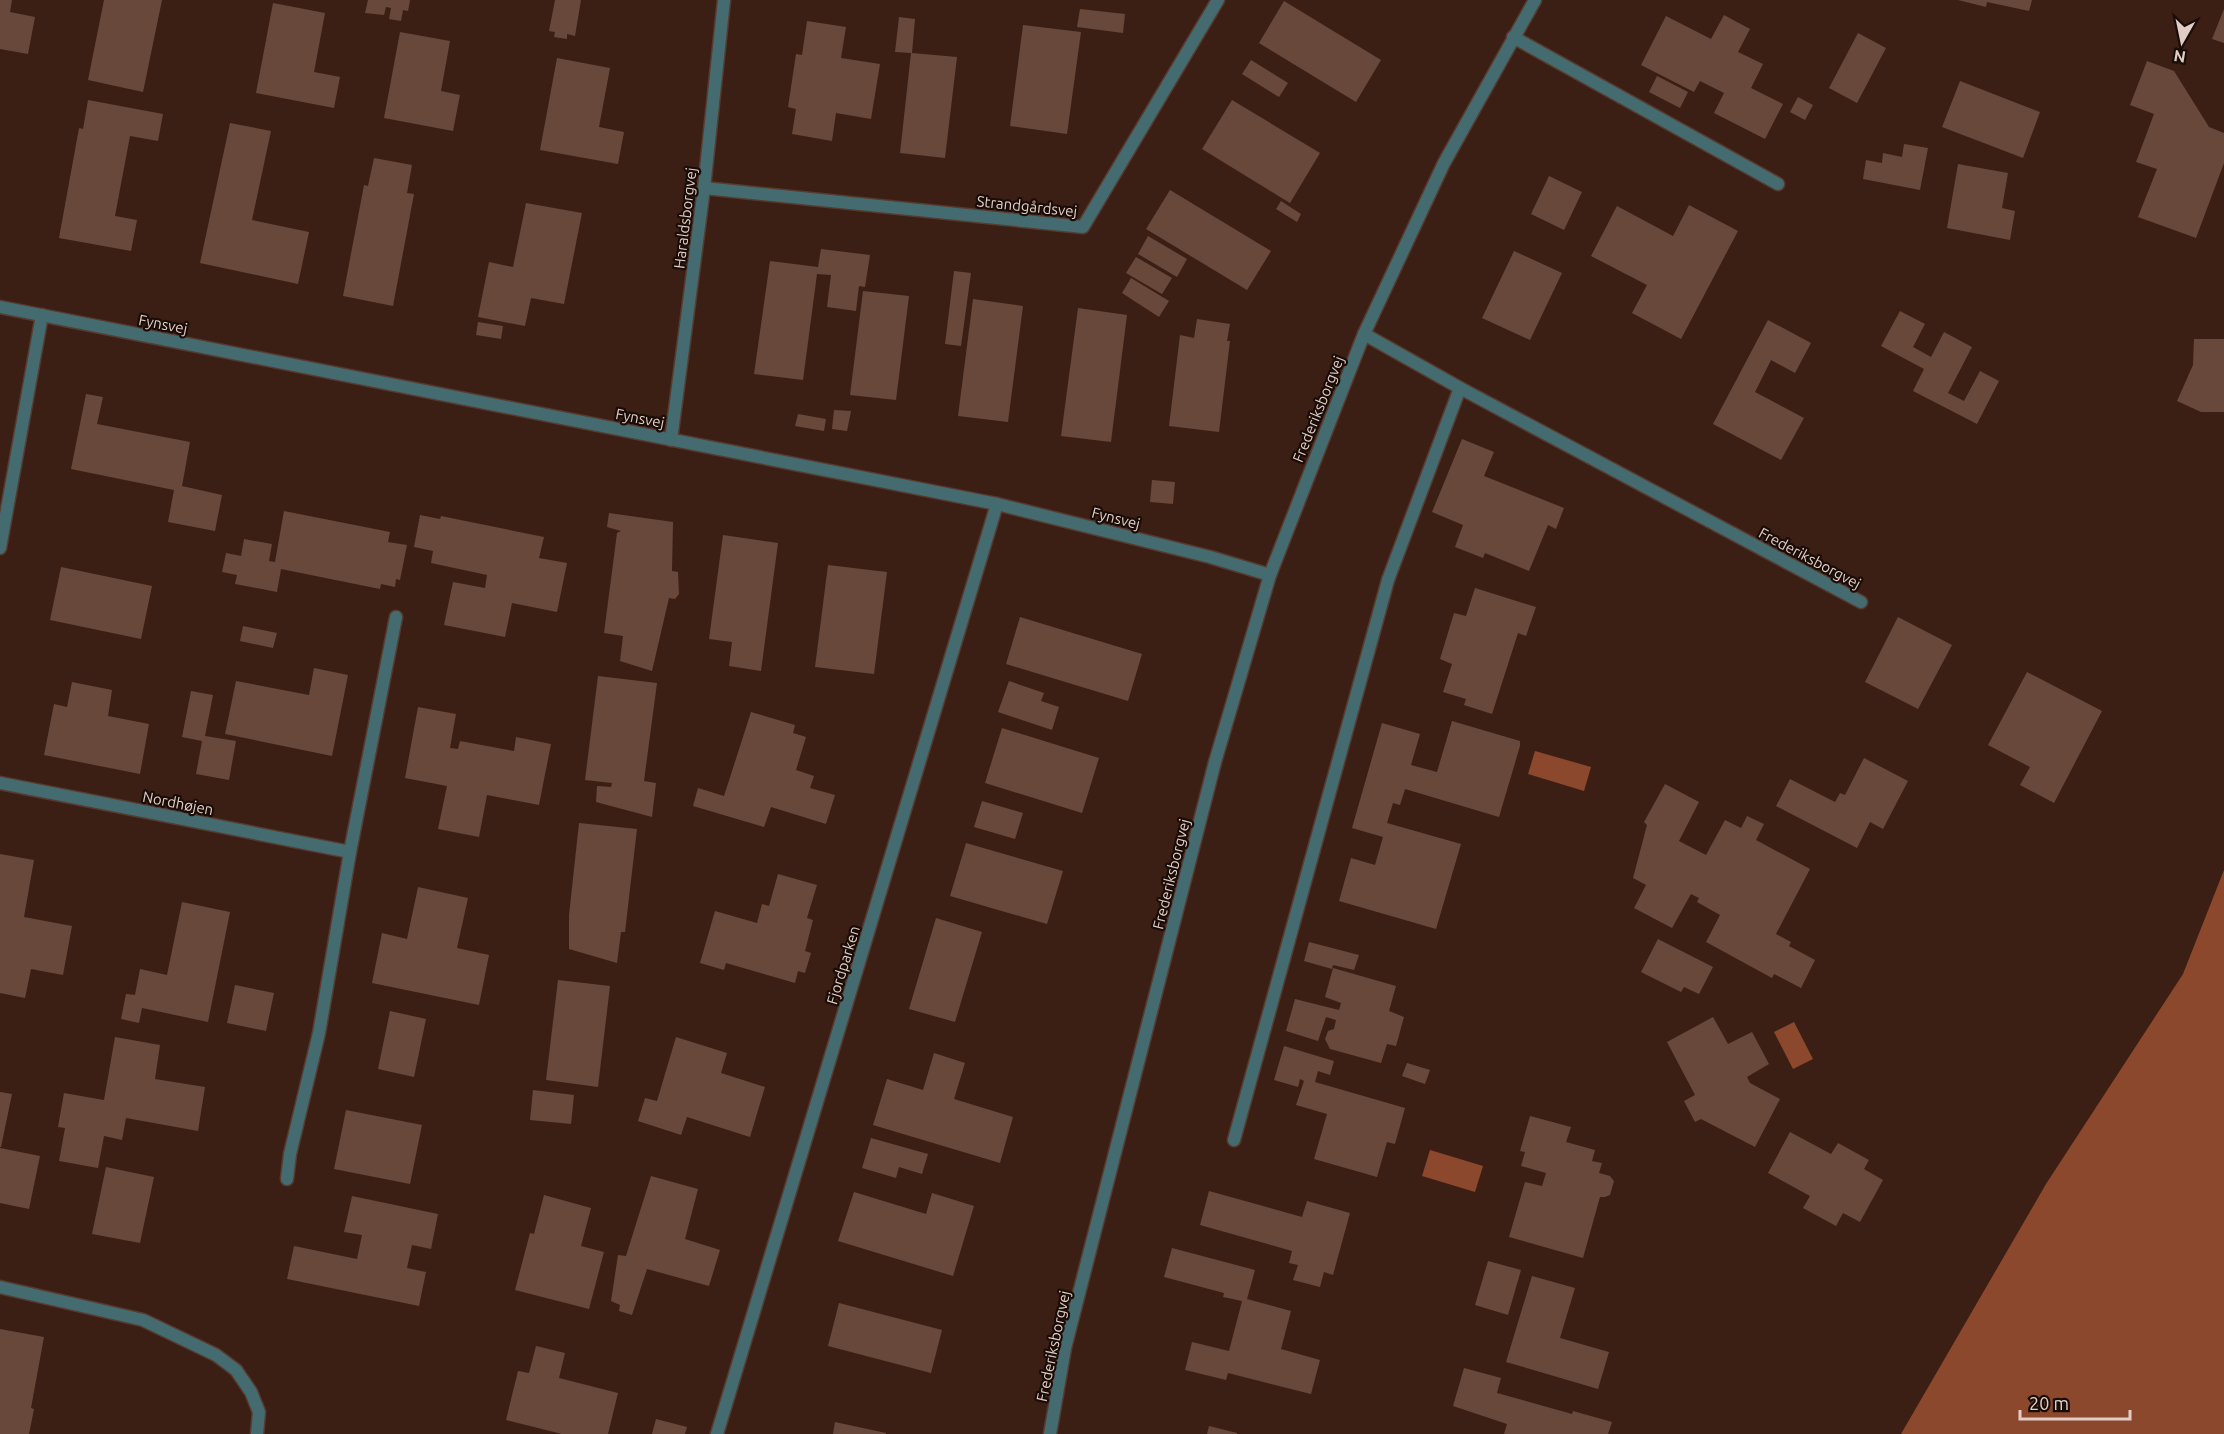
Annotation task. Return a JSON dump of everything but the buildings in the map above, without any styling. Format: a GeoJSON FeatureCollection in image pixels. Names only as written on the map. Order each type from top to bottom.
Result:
{"type":"FeatureCollection","features":[{"type":"Feature","properties":{"kind":"street","name":"Haraldsborgvej"},"geometry":{"type":"LineString","coordinates":[[671,440],[704,188],[724,0]]}},
{"type":"Feature","properties":{"kind":"street","name":"Strandgårdsvej"},"geometry":{"type":"LineString","coordinates":[[704,188],[1083,227],[1218,0]]}},
{"type":"Feature","properties":{"kind":"street","name":"Frederiksborgvej"},"geometry":{"type":"LineString","coordinates":[[1050,1434],[1065,1347],[1215,762],[1270,575],[1364,334],[1444,163],[1535,0]]}},
{"type":"Feature","properties":{"kind":"street"},"geometry":{"type":"LineString","coordinates":[[1513,37],[1778,184]]}},
{"type":"Feature","properties":{"kind":"street","name":"Fynsvej"},"geometry":{"type":"LineString","coordinates":[[0,307],[997,504],[1210,557],[1270,575]]}},
{"type":"Feature","properties":{"kind":"street"},"geometry":{"type":"LineString","coordinates":[[0,548],[42,315]]}},
{"type":"Feature","properties":{"kind":"street","name":"Frederiksborgvej"},"geometry":{"type":"LineString","coordinates":[[1364,334],[1460,388],[1861,602]]}},
{"type":"Feature","properties":{"kind":"street"},"geometry":{"type":"LineString","coordinates":[[1234,1140],[1388,580],[1460,388]]}},
{"type":"Feature","properties":{"kind":"street","name":"Fjordparken"},"geometry":{"type":"LineString","coordinates":[[717,1434],[997,504]]}},
{"type":"Feature","properties":{"kind":"street"},"geometry":{"type":"LineString","coordinates":[[288,1179],[290,1154],[319,1033],[350,852],[396,617]]}},
{"type":"Feature","properties":{"kind":"street","name":"Nordhøjen"},"geometry":{"type":"LineString","coordinates":[[0,783],[350,852]]}},
{"type":"Feature","properties":{"kind":"street"},"geometry":{"type":"LineString","coordinates":[[0,1287],[143,1320],[216,1355],[236,1370],[251,1392],[258,1412],[257,1434]]}},
{"type":"Feature","properties":{"kind":"shaded area"},"geometry":{"type":"Polygon","coordinates":[[[1535,751],[1591,767],[1584,791],[1528,774],[1535,751]]]}},
{"type":"Feature","properties":{"kind":"shaded area"},"geometry":{"type":"Polygon","coordinates":[[[2224,870],[2224,1434],[1901,1434],[2046,1184],[2183,974],[2224,870]]]}},
{"type":"Feature","properties":{"kind":"shaded area"},"geometry":{"type":"Polygon","coordinates":[[[1794,1022],[1813,1059],[1793,1069],[1774,1032],[1794,1022]]]}},
{"type":"Feature","properties":{"kind":"shaded area"},"geometry":{"type":"Polygon","coordinates":[[[1430,1150],[1483,1166],[1475,1192],[1422,1176],[1430,1150]]]}}]}
